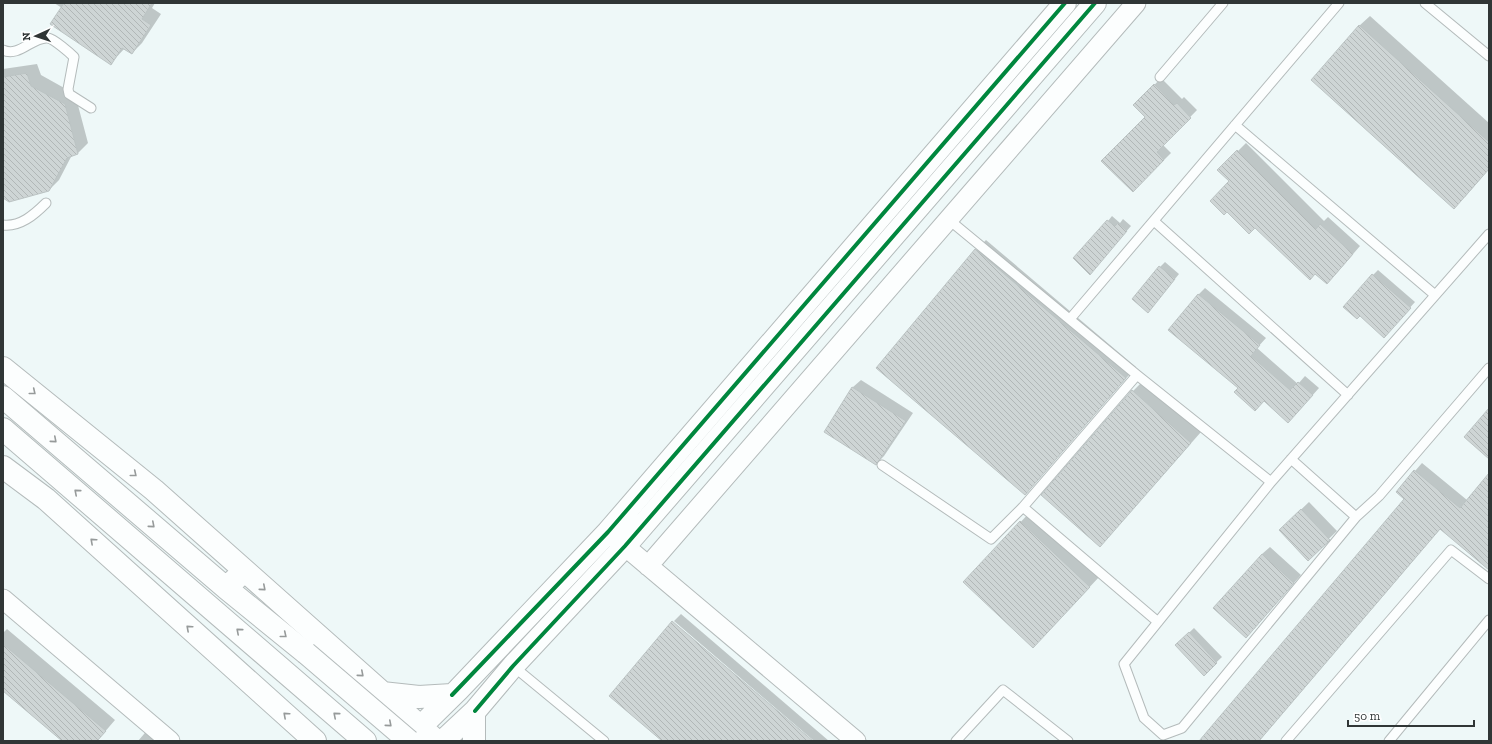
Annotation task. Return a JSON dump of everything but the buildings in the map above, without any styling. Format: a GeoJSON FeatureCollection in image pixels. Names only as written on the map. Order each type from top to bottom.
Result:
{"type":"FeatureCollection","features":[{"type":"Feature","properties":{"kind":"main road"},"geometry":{"type":"LineString","coordinates":[[412,736],[608,532],[1065,3]]}},
{"type":"Feature","properties":{"kind":"main road"},"geometry":{"type":"LineString","coordinates":[[443,741],[474,712],[513,666],[625,546],[1095,3]]}},
{"type":"Feature","properties":{"kind":"main road"},"geometry":{"type":"LineString","coordinates":[[3,368],[154,490],[382,693],[412,736]]}},
{"type":"Feature","properties":{"kind":"main road"},"geometry":{"type":"LineString","coordinates":[[3,397],[226,588],[306,653],[412,736],[437,741]]}},
{"type":"Feature","properties":{"kind":"main road"},"geometry":{"type":"LineString","coordinates":[[3,429],[365,741]]}},
{"type":"Feature","properties":{"kind":"main road"},"geometry":{"type":"LineString","coordinates":[[3,468],[46,499],[315,741]]}},
{"type":"Feature","properties":{"kind":"main road"},"geometry":{"type":"LineString","coordinates":[[226,588],[244,571]]}},
{"type":"Feature","properties":{"kind":"main road"},"geometry":{"type":"LineString","coordinates":[[382,693],[419,696],[452,695]]}},
{"type":"Feature","properties":{"kind":"main road"},"geometry":{"type":"LineString","coordinates":[[474,712],[474,741]]}},
{"type":"Feature","properties":{"kind":"street"},"geometry":{"type":"LineString","coordinates":[[648,566],[1136,3]]}},
{"type":"Feature","properties":{"kind":"street"},"geometry":{"type":"LineString","coordinates":[[608,532],[856,741]]}},
{"type":"Feature","properties":{"kind":"street"},"geometry":{"type":"LineString","coordinates":[[3,599],[170,741]]}},
{"type":"Feature","properties":{"kind":"lane"},"geometry":{"type":"LineString","coordinates":[[1160,77],[1223,3]]}},
{"type":"Feature","properties":{"kind":"lane"},"geometry":{"type":"LineString","coordinates":[[1070,319],[1339,3]]}},
{"type":"Feature","properties":{"kind":"lane"},"geometry":{"type":"LineString","coordinates":[[1425,3],[1489,56]]}},
{"type":"Feature","properties":{"kind":"lane"},"geometry":{"type":"LineString","coordinates":[[3,50],[11,52],[44,38],[51,39],[74,57],[68,89],[69,94],[91,108]]}},
{"type":"Feature","properties":{"kind":"lane"},"geometry":{"type":"LineString","coordinates":[[1235,125],[1435,295]]}},
{"type":"Feature","properties":{"kind":"lane"},"geometry":{"type":"LineString","coordinates":[[3,226],[21,222],[32,217],[46,203]]}},
{"type":"Feature","properties":{"kind":"lane"},"geometry":{"type":"LineString","coordinates":[[948,219],[1137,375],[1271,482]]}},
{"type":"Feature","properties":{"kind":"lane"},"geometry":{"type":"LineString","coordinates":[[1154,221],[1348,394]]}},
{"type":"Feature","properties":{"kind":"lane"},"geometry":{"type":"LineString","coordinates":[[1489,234],[1271,482],[1124,664],[1144,718],[1163,735],[1182,728],[1356,516],[1379,496],[1489,368]]}},
{"type":"Feature","properties":{"kind":"lane"},"geometry":{"type":"LineString","coordinates":[[882,465],[991,539],[1023,507],[1137,375]]}},
{"type":"Feature","properties":{"kind":"lane"},"geometry":{"type":"LineString","coordinates":[[1291,459],[1356,516]]}},
{"type":"Feature","properties":{"kind":"lane"},"geometry":{"type":"LineString","coordinates":[[1023,507],[1158,622]]}},
{"type":"Feature","properties":{"kind":"lane"},"geometry":{"type":"LineString","coordinates":[[1286,741],[1452,550],[1489,579]]}},
{"type":"Feature","properties":{"kind":"lane"},"geometry":{"type":"LineString","coordinates":[[1389,741],[1489,620]]}},
{"type":"Feature","properties":{"kind":"lane"},"geometry":{"type":"LineString","coordinates":[[513,666],[604,741]]}},
{"type":"Feature","properties":{"kind":"lane"},"geometry":{"type":"LineString","coordinates":[[956,741],[1003,690],[1068,741]]}},
{"type":"Feature","properties":{"kind":"cycle path"},"geometry":{"type":"LineString","coordinates":[[452,695],[608,532],[1065,3]]}},
{"type":"Feature","properties":{"kind":"cycle path"},"geometry":{"type":"LineString","coordinates":[[475,711],[513,666],[625,546],[1095,3]]}}]}
